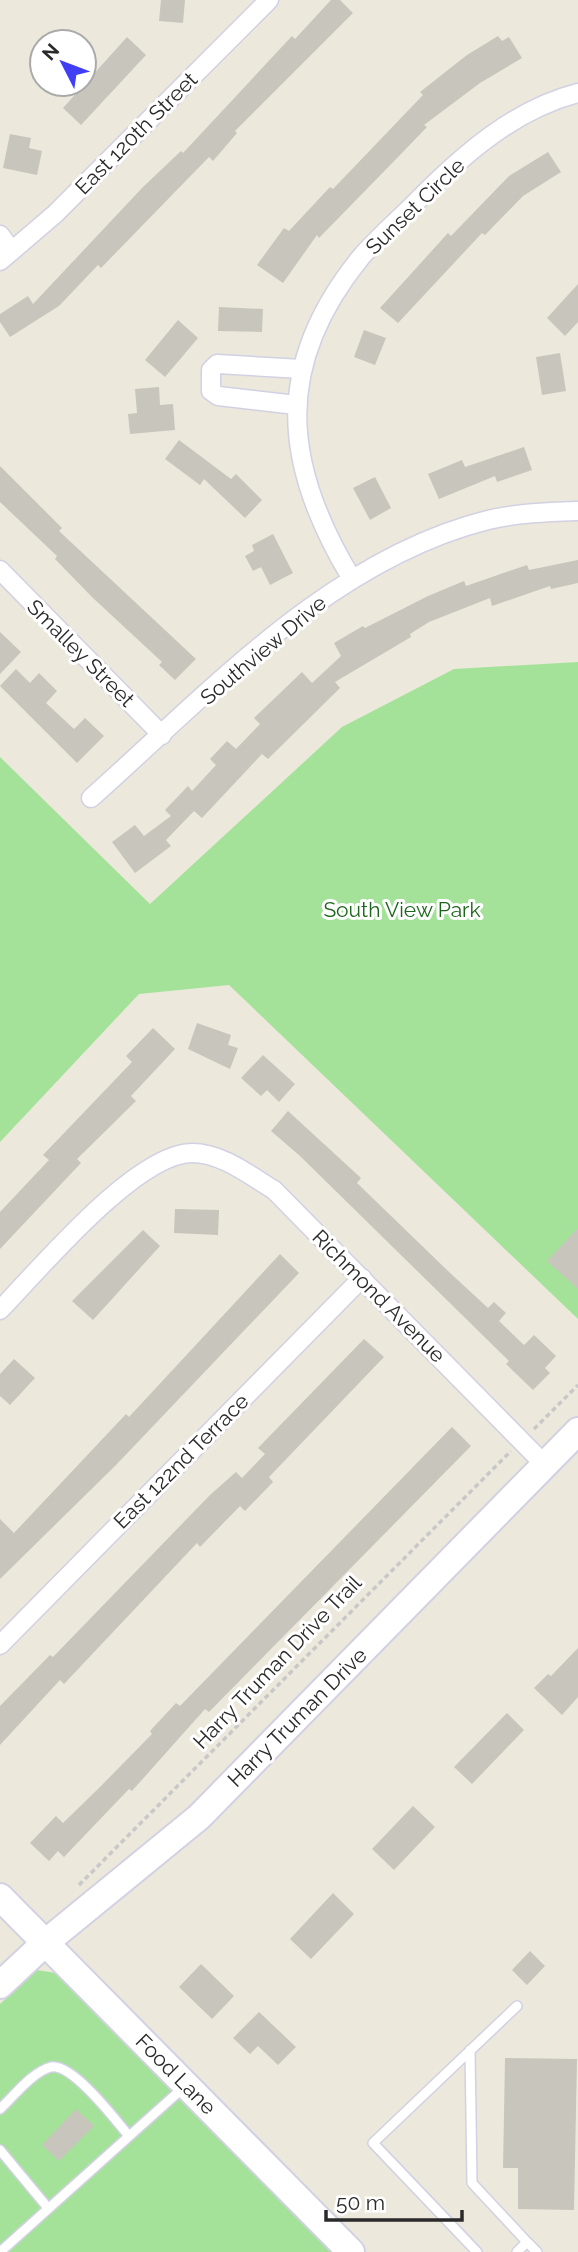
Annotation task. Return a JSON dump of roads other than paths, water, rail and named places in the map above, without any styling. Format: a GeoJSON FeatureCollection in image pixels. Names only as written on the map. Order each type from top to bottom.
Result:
{"type":"FeatureCollection","features":[{"type":"Feature","properties":{"kind":"main road","name":"Harry Truman Drive"},"geometry":{"type":"LineString","coordinates":[[0,1985],[46,1943],[199,1817],[578,1431]]}},
{"type":"Feature","properties":{"kind":"main road","name":"Food Lane"},"geometry":{"type":"LineString","coordinates":[[0,1897],[351,2252]]}},
{"type":"Feature","properties":{"kind":"street","name":"East 120th Street"},"geometry":{"type":"LineString","coordinates":[[6,256],[55,214],[269,0]]}},
{"type":"Feature","properties":{"kind":"street","name":"Sunset Circle"},"geometry":{"type":"LineString","coordinates":[[352,579],[327,538],[311,501],[300,453],[296,405],[301,369],[334,293],[363,255],[435,184],[491,135],[529,110],[578,93]]}},
{"type":"Feature","properties":{"kind":"street"},"geometry":{"type":"LineString","coordinates":[[0,235],[6,256]]}},
{"type":"Feature","properties":{"kind":"street"},"geometry":{"type":"LineString","coordinates":[[296,405],[218,396],[211,391],[210,378],[216,364],[301,369]]}},
{"type":"Feature","properties":{"kind":"street","name":"Southview Drive"},"geometry":{"type":"LineString","coordinates":[[91,798],[285,625],[352,579],[437,537],[489,520],[543,512],[578,511]]}},
{"type":"Feature","properties":{"kind":"street","name":"Smalley Street"},"geometry":{"type":"LineString","coordinates":[[0,570],[162,735]]}},
{"type":"Feature","properties":{"kind":"street","name":"Richmond Avenue"},"geometry":{"type":"LineString","coordinates":[[0,1310],[113,1194],[163,1160],[177,1154],[195,1153],[229,1162],[274,1190],[545,1465]]}},
{"type":"Feature","properties":{"kind":"street","name":"East 122nd Terrace"},"geometry":{"type":"LineString","coordinates":[[0,1645],[362,1278]]}},
{"type":"Feature","properties":{"kind":"lane"},"geometry":{"type":"LineString","coordinates":[[477,2252],[373,2143],[517,2006]]}},
{"type":"Feature","properties":{"kind":"lane"},"geometry":{"type":"LineString","coordinates":[[470,2050],[472,2183],[537,2252]]}},
{"type":"Feature","properties":{"kind":"lane"},"geometry":{"type":"LineString","coordinates":[[0,2109],[43,2071],[54,2067],[65,2069],[102,2104],[128,2136]]}},
{"type":"Feature","properties":{"kind":"lane"},"geometry":{"type":"LineString","coordinates":[[0,2252],[187,2084]]}},
{"type":"Feature","properties":{"kind":"lane"},"geometry":{"type":"LineString","coordinates":[[0,2150],[48,2208]]}},
{"type":"Feature","properties":{"kind":"lane"},"geometry":{"type":"LineString","coordinates":[[517,2252],[527,2242]]}},
{"type":"Feature","properties":{"kind":"park label","name":"South View Park"},"geometry":{"type":"Point","coordinates":[402,909]}}]}
